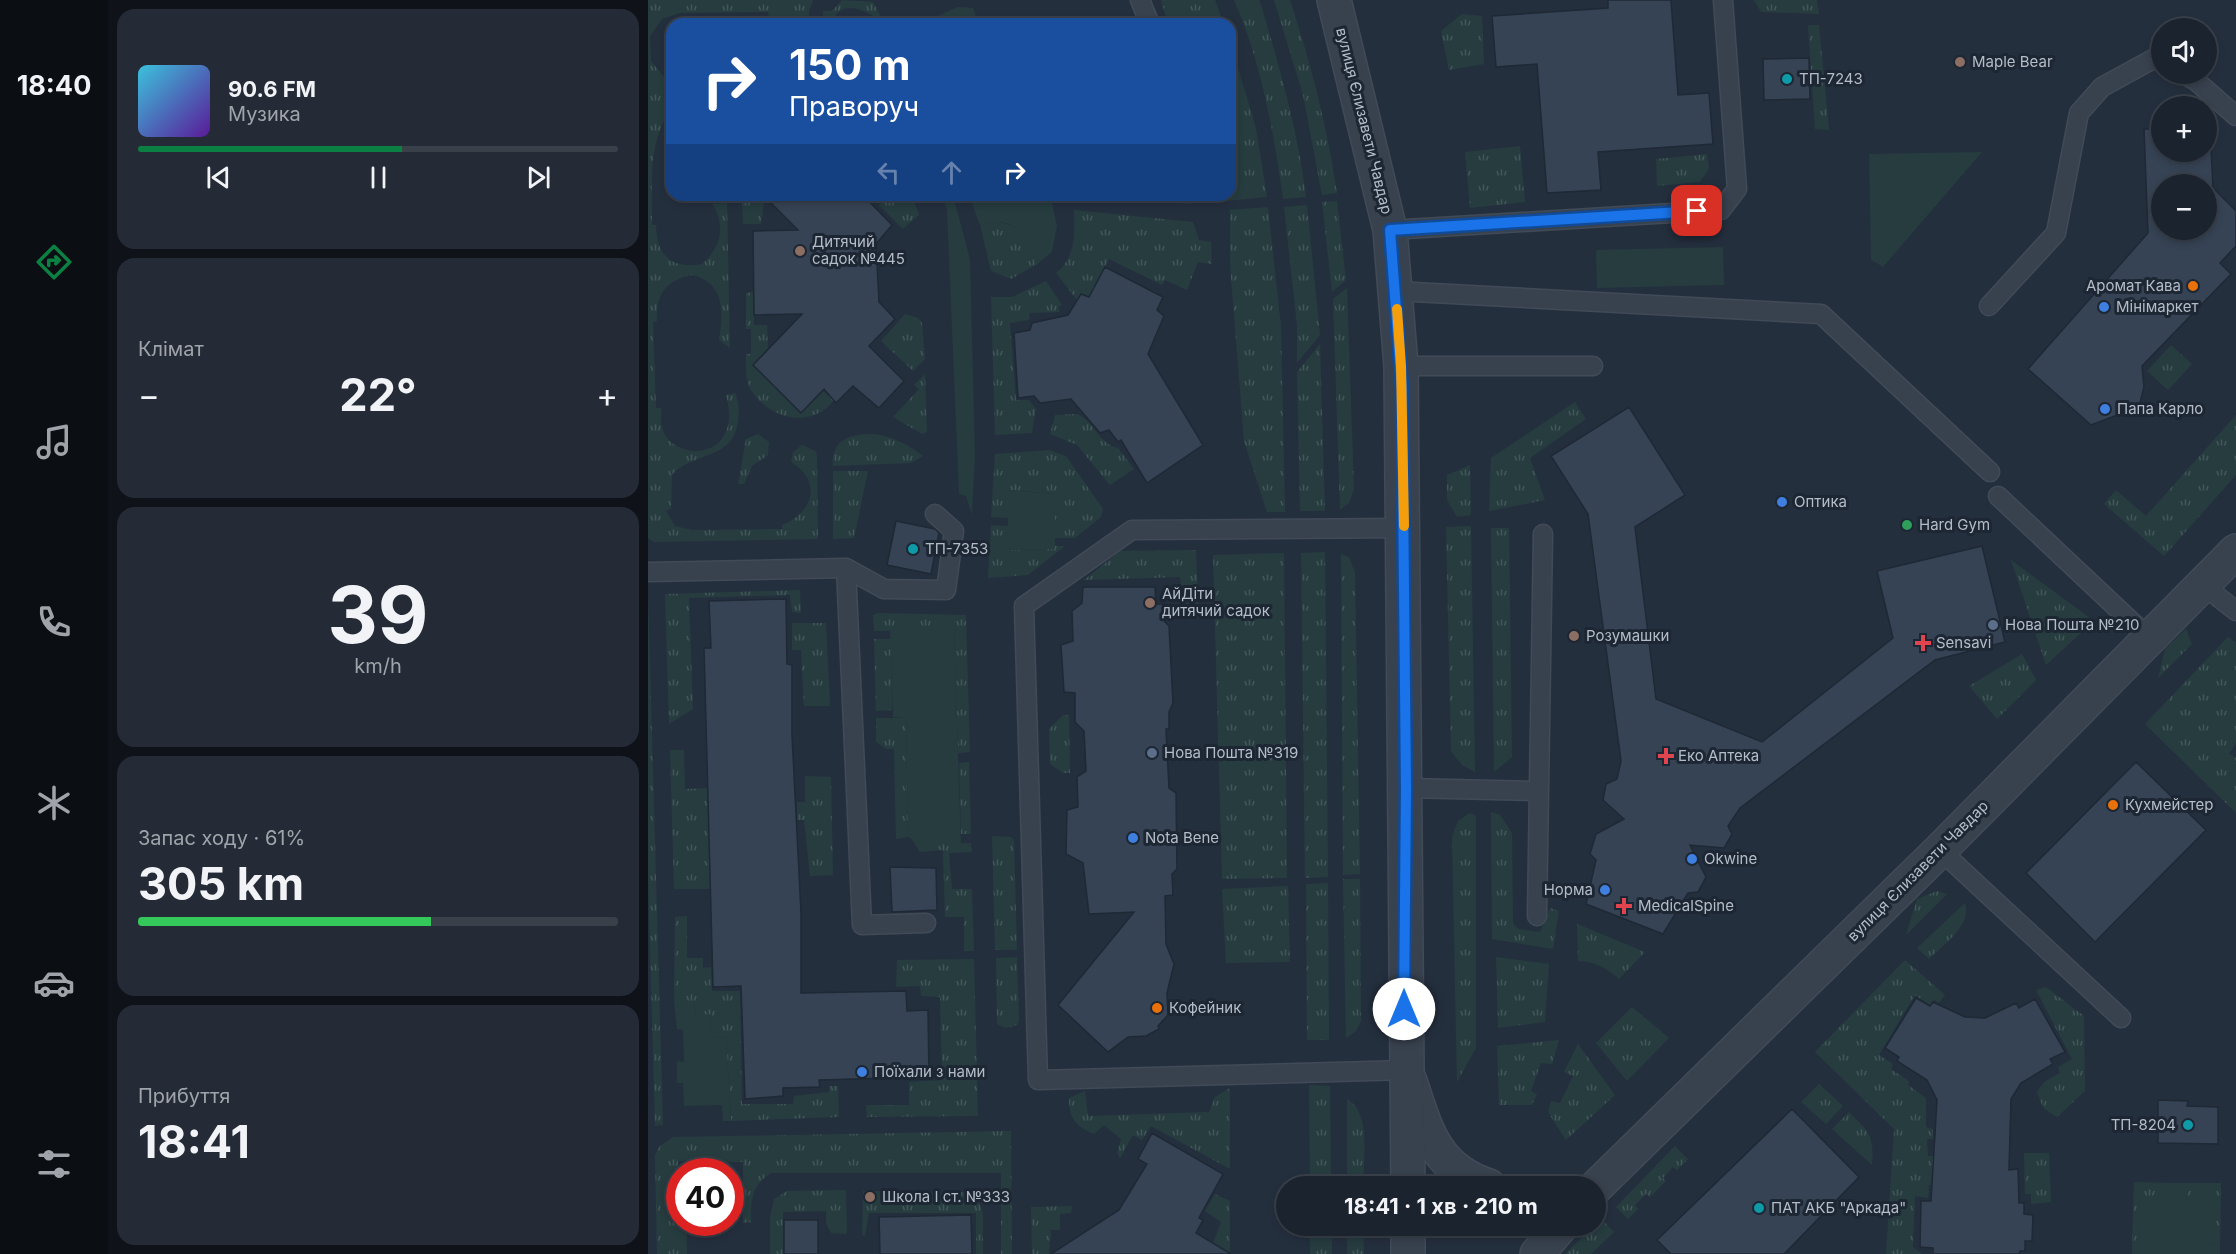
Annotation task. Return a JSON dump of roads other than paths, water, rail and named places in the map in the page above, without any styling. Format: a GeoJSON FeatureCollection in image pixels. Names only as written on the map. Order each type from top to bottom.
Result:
{"type":"FeatureCollection","features":[{"type":"Feature","properties":{"kind":"street","name":"вулиця Єлизавети Чавдар"},"geometry":{"type":"LineString","coordinates":[[1334,0],[1390,230],[1401,366],[1408,1176]]}},
{"type":"Feature","properties":{"kind":"street","name":"вулиця Єлизавети Чавдар"},"geometry":{"type":"LineString","coordinates":[[1606,1177],[1940,850],[2236,551]]}},
{"type":"Feature","properties":{"kind":"street","name":"вулиця Єлизавети Чавдар"},"geometry":{"type":"LineString","coordinates":[[1407,1070],[1426,1131],[1443,1160],[1465,1176]]}},
{"type":"Feature","properties":{"kind":"street"},"geometry":{"type":"LineString","coordinates":[[1408,1236],[1408,1254]]}},
{"type":"Feature","properties":{"kind":"street"},"geometry":{"type":"LineString","coordinates":[[1537,1254],[1552,1236]]}},
{"type":"Feature","properties":{"kind":"lane"},"geometry":{"type":"LineString","coordinates":[[1140,0],[1148,18]]}},
{"type":"Feature","properties":{"kind":"lane"},"geometry":{"type":"LineString","coordinates":[[1390,230],[1721,210],[1737,189],[1723,0]]}},
{"type":"Feature","properties":{"kind":"lane"},"geometry":{"type":"LineString","coordinates":[[1989,306],[2056,233],[2079,113],[2102,87],[2151,60]]}},
{"type":"Feature","properties":{"kind":"lane"},"geometry":{"type":"LineString","coordinates":[[2199,84],[2236,116]]}},
{"type":"Feature","properties":{"kind":"lane"},"geometry":{"type":"LineString","coordinates":[[1395,291],[1821,314],[1990,472]]}},
{"type":"Feature","properties":{"kind":"lane"},"geometry":{"type":"LineString","coordinates":[[1401,366],[1593,366]]}},
{"type":"Feature","properties":{"kind":"lane"},"geometry":{"type":"LineString","coordinates":[[1998,496],[2150,639]]}},
{"type":"Feature","properties":{"kind":"lane"},"geometry":{"type":"LineString","coordinates":[[648,572],[846,568],[884,589],[946,590],[954,531],[935,514]]}},
{"type":"Feature","properties":{"kind":"lane"},"geometry":{"type":"LineString","coordinates":[[1404,528],[1132,530],[1024,606],[1038,1080],[1407,1070]]}},
{"type":"Feature","properties":{"kind":"lane"},"geometry":{"type":"LineString","coordinates":[[1537,916],[1543,534]]}},
{"type":"Feature","properties":{"kind":"lane"},"geometry":{"type":"LineString","coordinates":[[846,568],[862,925],[926,923]]}},
{"type":"Feature","properties":{"kind":"lane"},"geometry":{"type":"LineString","coordinates":[[2203,585],[2236,611]]}},
{"type":"Feature","properties":{"kind":"lane"},"geometry":{"type":"LineString","coordinates":[[1406,788],[1539,791]]}},
{"type":"Feature","properties":{"kind":"lane"},"geometry":{"type":"LineString","coordinates":[[1940,850],[2121,1018]]}},
{"type":"Feature","properties":{"kind":"place","name":"Maple Bear"},"geometry":{"type":"Point","coordinates":[1960,62]}},
{"type":"Feature","properties":{"kind":"place","name":"ТП-7243"},"geometry":{"type":"Point","coordinates":[1787,79]}},
{"type":"Feature","properties":{"kind":"place","name":"Дитячий садок №445"},"geometry":{"type":"Point","coordinates":[800,251]}},
{"type":"Feature","properties":{"kind":"place","name":"Аромат Кава"},"geometry":{"type":"Point","coordinates":[2193,286]}},
{"type":"Feature","properties":{"kind":"place","name":"Мінімаркет"},"geometry":{"type":"Point","coordinates":[2104,307]}},
{"type":"Feature","properties":{"kind":"place","name":"Папа Карло"},"geometry":{"type":"Point","coordinates":[2105,409]}},
{"type":"Feature","properties":{"kind":"place","name":"Оптика"},"geometry":{"type":"Point","coordinates":[1782,502]}},
{"type":"Feature","properties":{"kind":"place","name":"Hard Gym"},"geometry":{"type":"Point","coordinates":[1907,525]}},
{"type":"Feature","properties":{"kind":"place","name":"ТП-7353"},"geometry":{"type":"Point","coordinates":[913,549]}},
{"type":"Feature","properties":{"kind":"place","name":"АйДіти дитячий садок"},"geometry":{"type":"Point","coordinates":[1150,603]}},
{"type":"Feature","properties":{"kind":"place","name":"Нова Пошта №210"},"geometry":{"type":"Point","coordinates":[1993,625]}},
{"type":"Feature","properties":{"kind":"place","name":"Розумашки"},"geometry":{"type":"Point","coordinates":[1574,636]}},
{"type":"Feature","properties":{"kind":"place","name":"Sensavi"},"geometry":{"type":"Point","coordinates":[1923,643]}},
{"type":"Feature","properties":{"kind":"place","name":"Нова Пошта №319"},"geometry":{"type":"Point","coordinates":[1152,753]}},
{"type":"Feature","properties":{"kind":"place","name":"Еко Аптека"},"geometry":{"type":"Point","coordinates":[1666,756]}},
{"type":"Feature","properties":{"kind":"place","name":"Кухмейстер"},"geometry":{"type":"Point","coordinates":[2113,805]}},
{"type":"Feature","properties":{"kind":"place","name":"Nota Bene"},"geometry":{"type":"Point","coordinates":[1133,838]}},
{"type":"Feature","properties":{"kind":"place","name":"Okwine"},"geometry":{"type":"Point","coordinates":[1692,859]}},
{"type":"Feature","properties":{"kind":"place","name":"Норма"},"geometry":{"type":"Point","coordinates":[1605,890]}},
{"type":"Feature","properties":{"kind":"place","name":"MedicalSpine"},"geometry":{"type":"Point","coordinates":[1624,906]}},
{"type":"Feature","properties":{"kind":"place","name":"Кофейник"},"geometry":{"type":"Point","coordinates":[1157,1008]}},
{"type":"Feature","properties":{"kind":"place","name":"Поїхали з нами"},"geometry":{"type":"Point","coordinates":[862,1072]}},
{"type":"Feature","properties":{"kind":"place","name":"ТП-8204"},"geometry":{"type":"Point","coordinates":[2188,1125]}},
{"type":"Feature","properties":{"kind":"place","name":"Школа І ст. №333"},"geometry":{"type":"Point","coordinates":[870,1197]}},
{"type":"Feature","properties":{"kind":"place","name":"ПАТ АКБ \"Аркада\""},"geometry":{"type":"Point","coordinates":[1759,1208]}}]}
